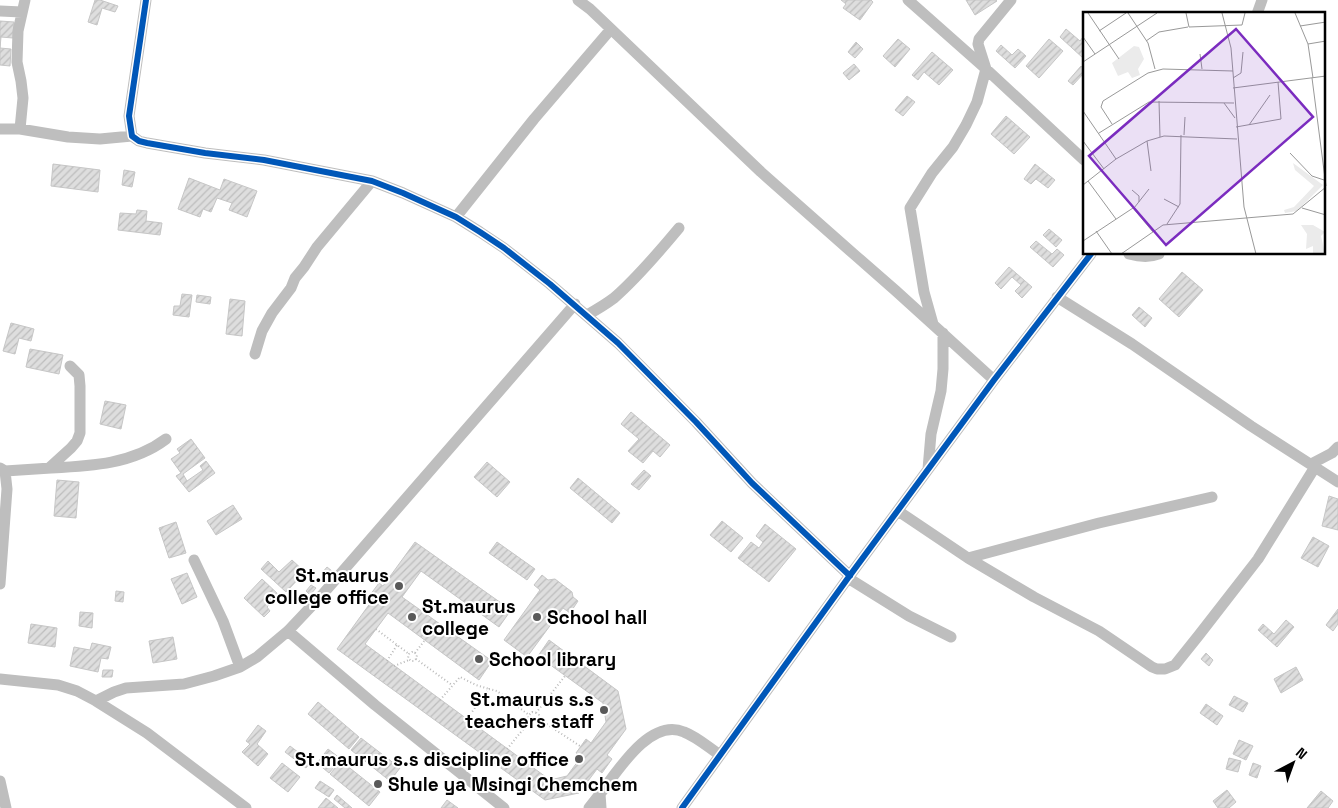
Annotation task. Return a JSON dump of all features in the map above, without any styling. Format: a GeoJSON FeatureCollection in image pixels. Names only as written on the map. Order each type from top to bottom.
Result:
{"type":"FeatureCollection","features":[{"type":"Feature","properties":{"kind":"street"},"geometry":{"type":"LineString","coordinates":[[20,129],[23,98],[17,62],[18,31],[25,0]]}},
{"type":"Feature","properties":{"kind":"street"},"geometry":{"type":"LineString","coordinates":[[132,136],[129,116],[146,0]]}},
{"type":"Feature","properties":{"kind":"street"},"geometry":{"type":"LineString","coordinates":[[578,0],[761,172],[934,324],[994,380]]}},
{"type":"Feature","properties":{"kind":"street"},"geometry":{"type":"LineString","coordinates":[[908,0],[1083,159]]}},
{"type":"Feature","properties":{"kind":"street"},"geometry":{"type":"LineString","coordinates":[[934,324],[924,292],[910,208],[932,173],[953,147],[966,125],[977,102],[986,69],[978,44],[979,39],[1011,0]]}},
{"type":"Feature","properties":{"kind":"street"},"geometry":{"type":"LineString","coordinates":[[1258,12],[1262,0]]}},
{"type":"Feature","properties":{"kind":"street"},"geometry":{"type":"LineString","coordinates":[[0,11],[22,12]]}},
{"type":"Feature","properties":{"kind":"street"},"geometry":{"type":"LineString","coordinates":[[456,217],[534,119],[612,30]]}},
{"type":"Feature","properties":{"kind":"street"},"geometry":{"type":"LineString","coordinates":[[0,129],[20,129],[68,137],[100,139],[132,136],[139,141],[147,143],[205,153],[264,160],[372,181],[456,217],[504,248],[575,304],[618,343],[696,422],[752,483],[849,577],[909,616],[951,637]]}},
{"type":"Feature","properties":{"kind":"street"},"geometry":{"type":"LineString","coordinates":[[255,354],[262,331],[272,313],[287,295],[295,278],[317,247],[372,181]]}},
{"type":"Feature","properties":{"kind":"street"},"geometry":{"type":"LineString","coordinates":[[587,315],[612,299],[635,278],[680,228]]}},
{"type":"Feature","properties":{"kind":"street"},"geometry":{"type":"LineString","coordinates":[[682,808],[898,510],[994,380],[1090,255]]}},
{"type":"Feature","properties":{"kind":"street"},"geometry":{"type":"LineString","coordinates":[[1133,255],[1151,257],[1156,255]]}},
{"type":"Feature","properties":{"kind":"street"},"geometry":{"type":"LineString","coordinates":[[1057,297],[1132,344],[1251,426],[1338,482]]}},
{"type":"Feature","properties":{"kind":"street"},"geometry":{"type":"LineString","coordinates":[[96,702],[126,688],[184,684],[214,676],[240,667],[257,657],[288,631],[322,595],[575,304]]}},
{"type":"Feature","properties":{"kind":"street"},"geometry":{"type":"LineString","coordinates":[[928,470],[931,434],[941,391],[943,333]]}},
{"type":"Feature","properties":{"kind":"street"},"geometry":{"type":"LineString","coordinates":[[49,468],[71,448],[80,433],[79,375],[70,366]]}},
{"type":"Feature","properties":{"kind":"street"},"geometry":{"type":"LineString","coordinates":[[0,584],[7,489],[2,469],[82,466],[131,458],[154,448],[166,439]]}},
{"type":"Feature","properties":{"kind":"street"},"geometry":{"type":"LineString","coordinates":[[898,510],[968,558],[1034,597],[1099,631],[1152,667],[1165,669],[1174,665],[1252,566],[1313,466],[1338,447]]}},
{"type":"Feature","properties":{"kind":"street"},"geometry":{"type":"LineString","coordinates":[[968,558],[1099,523],[1212,497]]}},
{"type":"Feature","properties":{"kind":"street"},"geometry":{"type":"LineString","coordinates":[[194,560],[223,621],[240,667]]}},
{"type":"Feature","properties":{"kind":"street"},"geometry":{"type":"LineString","coordinates":[[288,631],[398,724],[504,808]]}},
{"type":"Feature","properties":{"kind":"street"},"geometry":{"type":"LineString","coordinates":[[0,679],[58,686],[77,691],[148,733],[246,808]]}},
{"type":"Feature","properties":{"kind":"street"},"geometry":{"type":"LineString","coordinates":[[589,808],[632,753],[646,739],[658,732],[672,729],[684,732],[720,755]]}},
{"type":"Feature","properties":{"kind":"street"},"geometry":{"type":"LineString","coordinates":[[0,781],[6,808]]}},
{"type":"Feature","properties":{"kind":"street"},"geometry":{"type":"LineString","coordinates":[[600,794],[601,808]]}},
{"type":"Feature","properties":{"kind":"path"},"geometry":{"type":"LineString","coordinates":[[376,629],[409,654]]}},
{"type":"Feature","properties":{"kind":"path"},"geometry":{"type":"LineString","coordinates":[[409,654],[415,653],[425,640]]}},
{"type":"Feature","properties":{"kind":"path"},"geometry":{"type":"LineString","coordinates":[[386,660],[397,645]]}},
{"type":"Feature","properties":{"kind":"path"},"geometry":{"type":"LineString","coordinates":[[415,653],[417,655],[416,659]]}},
{"type":"Feature","properties":{"kind":"path"},"geometry":{"type":"LineString","coordinates":[[409,654],[409,660]]}},
{"type":"Feature","properties":{"kind":"path"},"geometry":{"type":"LineString","coordinates":[[394,666],[416,659]]}},
{"type":"Feature","properties":{"kind":"path"},"geometry":{"type":"LineString","coordinates":[[416,659],[452,685]]}},
{"type":"Feature","properties":{"kind":"path"},"geometry":{"type":"LineString","coordinates":[[529,715],[532,712],[536,712],[565,676]]}},
{"type":"Feature","properties":{"kind":"path"},"geometry":{"type":"LineString","coordinates":[[440,700],[460,677],[476,686],[496,691],[529,715],[530,721],[507,749]]}},
{"type":"Feature","properties":{"kind":"path"},"geometry":{"type":"LineString","coordinates":[[466,720],[489,688]]}},
{"type":"Feature","properties":{"kind":"path"},"geometry":{"type":"LineString","coordinates":[[536,712],[539,715],[538,718],[580,746]]}},
{"type":"Feature","properties":{"kind":"path"},"geometry":{"type":"LineString","coordinates":[[530,721],[535,722],[538,718]]}},
{"type":"Feature","properties":{"kind":"building"},"geometry":{"type":"Polygon","coordinates":[[[95,0],[118,6],[115,12],[102,8],[97,25],[88,22],[95,0]]]}},
{"type":"Feature","properties":{"kind":"building"},"geometry":{"type":"Polygon","coordinates":[[[841,0],[871,0],[873,2],[860,20],[843,8],[846,4],[841,0]]]}},
{"type":"Feature","properties":{"kind":"building"},"geometry":{"type":"Polygon","coordinates":[[[966,0],[996,0],[997,1],[975,15],[966,0]]]}},
{"type":"Feature","properties":{"kind":"building"},"geometry":{"type":"Polygon","coordinates":[[[0,21],[14,22],[13,38],[1,37],[0,48],[0,21]]]}},
{"type":"Feature","properties":{"kind":"building"},"geometry":{"type":"Polygon","coordinates":[[[1066,29],[1080,41],[1083,37],[1083,58],[1060,37],[1066,29]]]}},
{"type":"Feature","properties":{"kind":"building"},"geometry":{"type":"Polygon","coordinates":[[[898,39],[910,49],[895,67],[883,56],[898,39]]]}},
{"type":"Feature","properties":{"kind":"building"},"geometry":{"type":"Polygon","coordinates":[[[1049,39],[1063,51],[1039,78],[1026,66],[1049,39]]]}},
{"type":"Feature","properties":{"kind":"building"},"geometry":{"type":"Polygon","coordinates":[[[856,42],[863,49],[855,58],[848,52],[856,42]]]}},
{"type":"Feature","properties":{"kind":"building"},"geometry":{"type":"Polygon","coordinates":[[[1001,45],[1012,55],[1018,49],[1026,56],[1015,68],[996,51],[1001,45]]]}},
{"type":"Feature","properties":{"kind":"building"},"geometry":{"type":"Polygon","coordinates":[[[0,48],[11,49],[10,66],[0,65],[0,48]]]}},
{"type":"Feature","properties":{"kind":"building"},"geometry":{"type":"Polygon","coordinates":[[[932,52],[953,70],[939,85],[924,72],[918,80],[912,75],[932,52]]]}},
{"type":"Feature","properties":{"kind":"building"},"geometry":{"type":"Polygon","coordinates":[[[854,64],[860,71],[849,80],[843,73],[854,64]]]}},
{"type":"Feature","properties":{"kind":"building"},"geometry":{"type":"Polygon","coordinates":[[[1081,66],[1083,68],[1083,74],[1073,85],[1068,81],[1081,66]]]}},
{"type":"Feature","properties":{"kind":"building"},"geometry":{"type":"Polygon","coordinates":[[[907,96],[915,102],[903,116],[895,110],[907,96]]]}},
{"type":"Feature","properties":{"kind":"building"},"geometry":{"type":"Polygon","coordinates":[[[1006,116],[1030,137],[1014,154],[991,134],[1006,116]]]}},
{"type":"Feature","properties":{"kind":"building"},"geometry":{"type":"Polygon","coordinates":[[[53,164],[100,170],[98,192],[51,186],[53,164]]]}},
{"type":"Feature","properties":{"kind":"building"},"geometry":{"type":"Polygon","coordinates":[[[1035,164],[1055,180],[1048,188],[1036,179],[1031,184],[1024,179],[1035,164]]]}},
{"type":"Feature","properties":{"kind":"building"},"geometry":{"type":"Polygon","coordinates":[[[124,170],[135,172],[132,187],[122,185],[124,170]]]}},
{"type":"Feature","properties":{"kind":"building"},"geometry":{"type":"Polygon","coordinates":[[[189,178],[220,190],[224,179],[257,191],[247,217],[229,210],[232,203],[217,198],[211,212],[203,209],[200,217],[178,209],[189,178]]]}},
{"type":"Feature","properties":{"kind":"building"},"geometry":{"type":"Polygon","coordinates":[[[137,210],[147,211],[146,221],[162,223],[160,235],[118,230],[120,213],[136,214],[137,210]]]}},
{"type":"Feature","properties":{"kind":"building"},"geometry":{"type":"Polygon","coordinates":[[[1049,229],[1062,240],[1056,247],[1043,235],[1049,229]]]}},
{"type":"Feature","properties":{"kind":"building"},"geometry":{"type":"Polygon","coordinates":[[[1036,241],[1052,254],[1057,249],[1064,255],[1053,267],[1030,247],[1036,241]]]}},
{"type":"Feature","properties":{"kind":"building"},"geometry":{"type":"Polygon","coordinates":[[[1009,267],[1032,287],[1022,298],[1015,291],[1021,285],[1012,277],[1001,289],[995,283],[1009,267]]]}},
{"type":"Feature","properties":{"kind":"building"},"geometry":{"type":"Polygon","coordinates":[[[1182,272],[1203,290],[1179,317],[1159,299],[1182,272]]]}},
{"type":"Feature","properties":{"kind":"building"},"geometry":{"type":"Polygon","coordinates":[[[182,294],[192,295],[189,317],[173,315],[174,306],[180,306],[182,294]]]}},
{"type":"Feature","properties":{"kind":"building"},"geometry":{"type":"Polygon","coordinates":[[[197,295],[211,297],[210,304],[196,302],[197,295]]]}},
{"type":"Feature","properties":{"kind":"building"},"geometry":{"type":"Polygon","coordinates":[[[230,299],[245,301],[242,336],[226,334],[230,299]]]}},
{"type":"Feature","properties":{"kind":"building"},"geometry":{"type":"Polygon","coordinates":[[[1139,307],[1152,318],[1145,327],[1132,315],[1139,307]]]}},
{"type":"Feature","properties":{"kind":"building"},"geometry":{"type":"Polygon","coordinates":[[[11,323],[34,329],[31,341],[19,338],[15,354],[3,351],[11,323]]]}},
{"type":"Feature","properties":{"kind":"building"},"geometry":{"type":"Polygon","coordinates":[[[30,349],[63,355],[59,374],[26,367],[30,349]]]}},
{"type":"Feature","properties":{"kind":"building"},"geometry":{"type":"Polygon","coordinates":[[[105,401],[126,405],[121,429],[100,424],[105,401]]]}},
{"type":"Feature","properties":{"kind":"building"},"geometry":{"type":"Polygon","coordinates":[[[631,412],[670,445],[660,457],[653,451],[643,463],[628,451],[639,439],[621,424],[631,412]]]}},
{"type":"Feature","properties":{"kind":"building"},"geometry":{"type":"Polygon","coordinates":[[[191,439],[205,458],[183,474],[187,481],[203,470],[200,466],[206,461],[215,473],[189,492],[176,476],[181,473],[171,459],[180,453],[177,449],[191,439]]]}},
{"type":"Feature","properties":{"kind":"building"},"geometry":{"type":"Polygon","coordinates":[[[487,462],[510,482],[497,497],[474,477],[487,462]]]}},
{"type":"Feature","properties":{"kind":"building"},"geometry":{"type":"Polygon","coordinates":[[[644,470],[651,476],[639,490],[631,484],[644,470]]]}},
{"type":"Feature","properties":{"kind":"building"},"geometry":{"type":"Polygon","coordinates":[[[578,478],[620,513],[612,523],[570,488],[578,478]]]}},
{"type":"Feature","properties":{"kind":"building"},"geometry":{"type":"Polygon","coordinates":[[[57,480],[79,482],[76,518],[54,516],[57,480]]]}},
{"type":"Feature","properties":{"kind":"building"},"geometry":{"type":"Polygon","coordinates":[[[1329,496],[1338,499],[1338,530],[1322,526],[1329,496]]]}},
{"type":"Feature","properties":{"kind":"building"},"geometry":{"type":"Polygon","coordinates":[[[233,505],[242,519],[216,535],[207,521],[233,505]]]}},
{"type":"Feature","properties":{"kind":"building"},"geometry":{"type":"Polygon","coordinates":[[[722,521],[743,538],[731,552],[710,535],[722,521]]]}},
{"type":"Feature","properties":{"kind":"building"},"geometry":{"type":"Polygon","coordinates":[[[176,522],[186,553],[169,558],[159,528],[176,522]]]}},
{"type":"Feature","properties":{"kind":"building"},"geometry":{"type":"Polygon","coordinates":[[[765,524],[796,549],[769,582],[738,558],[751,542],[759,548],[763,542],[756,536],[765,524]]]}},
{"type":"Feature","properties":{"kind":"building"},"geometry":{"type":"Polygon","coordinates":[[[1313,537],[1329,546],[1318,567],[1301,558],[1313,537]]]}},
{"type":"Feature","properties":{"kind":"building"},"geometry":{"type":"Polygon","coordinates":[[[415,542],[511,610],[499,627],[421,571],[402,597],[492,661],[479,680],[388,613],[365,644],[550,780],[567,776],[581,757],[576,753],[586,739],[591,743],[606,722],[603,703],[538,656],[549,640],[618,691],[626,729],[607,755],[612,759],[602,773],[597,769],[579,793],[545,800],[337,649],[371,602],[367,599],[379,583],[383,586],[415,542]]]}},
{"type":"Feature","properties":{"kind":"building"},"geometry":{"type":"Polygon","coordinates":[[[497,542],[535,569],[527,580],[489,553],[497,542]]]}},
{"type":"Feature","properties":{"kind":"building"},"geometry":{"type":"Polygon","coordinates":[[[292,560],[305,572],[286,592],[261,569],[268,561],[279,572],[292,560]]]}},
{"type":"Feature","properties":{"kind":"building"},"geometry":{"type":"Polygon","coordinates":[[[327,567],[332,571],[326,577],[322,573],[327,567]]]}},
{"type":"Feature","properties":{"kind":"building"},"geometry":{"type":"Polygon","coordinates":[[[187,573],[197,597],[182,604],[171,579],[187,573]]]}},
{"type":"Feature","properties":{"kind":"building"},"geometry":{"type":"Polygon","coordinates":[[[542,575],[548,580],[555,579],[572,592],[573,597],[578,601],[570,613],[563,608],[527,657],[504,640],[540,590],[534,585],[542,575]]]}},
{"type":"Feature","properties":{"kind":"building"},"geometry":{"type":"Polygon","coordinates":[[[262,579],[279,595],[267,607],[270,611],[264,617],[244,598],[262,579]]]}},
{"type":"Feature","properties":{"kind":"building"},"geometry":{"type":"Polygon","coordinates":[[[311,585],[316,588],[310,595],[306,591],[311,585]]]}},
{"type":"Feature","properties":{"kind":"building"},"geometry":{"type":"Polygon","coordinates":[[[116,591],[124,592],[123,602],[115,601],[116,591]]]}},
{"type":"Feature","properties":{"kind":"building"},"geometry":{"type":"Polygon","coordinates":[[[1338,609],[1338,624],[1333,631],[1326,625],[1338,609]]]}},
{"type":"Feature","properties":{"kind":"building"},"geometry":{"type":"Polygon","coordinates":[[[80,612],[93,613],[92,628],[79,626],[80,612]]]}},
{"type":"Feature","properties":{"kind":"building"},"geometry":{"type":"Polygon","coordinates":[[[1286,620],[1294,627],[1277,647],[1258,630],[1263,624],[1274,634],[1286,620]]]}},
{"type":"Feature","properties":{"kind":"building"},"geometry":{"type":"Polygon","coordinates":[[[31,624],[57,628],[55,647],[28,643],[31,624]]]}},
{"type":"Feature","properties":{"kind":"building"},"geometry":{"type":"Polygon","coordinates":[[[173,637],[177,659],[153,663],[149,641],[173,637]]]}},
{"type":"Feature","properties":{"kind":"building"},"geometry":{"type":"Polygon","coordinates":[[[92,643],[111,647],[108,659],[101,658],[98,672],[70,666],[74,647],[90,650],[92,643]]]}},
{"type":"Feature","properties":{"kind":"building"},"geometry":{"type":"Polygon","coordinates":[[[1206,653],[1213,660],[1209,666],[1201,659],[1206,653]]]}},
{"type":"Feature","properties":{"kind":"building"},"geometry":{"type":"Polygon","coordinates":[[[1296,667],[1303,680],[1281,693],[1274,679],[1296,667]]]}},
{"type":"Feature","properties":{"kind":"building"},"geometry":{"type":"Polygon","coordinates":[[[103,670],[113,670],[112,677],[102,677],[103,670]]]}},
{"type":"Feature","properties":{"kind":"building"},"geometry":{"type":"Polygon","coordinates":[[[1234,696],[1248,703],[1243,712],[1229,705],[1234,696]]]}},
{"type":"Feature","properties":{"kind":"building"},"geometry":{"type":"Polygon","coordinates":[[[318,702],[359,737],[349,749],[308,714],[318,702]]]}},
{"type":"Feature","properties":{"kind":"building"},"geometry":{"type":"Polygon","coordinates":[[[1206,704],[1223,716],[1217,725],[1200,713],[1206,704]]]}},
{"type":"Feature","properties":{"kind":"building"},"geometry":{"type":"Polygon","coordinates":[[[258,725],[266,731],[257,744],[268,754],[258,766],[242,752],[250,744],[246,741],[258,725]]]}},
{"type":"Feature","properties":{"kind":"building"},"geometry":{"type":"Polygon","coordinates":[[[361,738],[400,768],[390,781],[351,750],[361,738]]]}},
{"type":"Feature","properties":{"kind":"building"},"geometry":{"type":"Polygon","coordinates":[[[1239,740],[1253,746],[1246,760],[1233,754],[1239,740]]]}},
{"type":"Feature","properties":{"kind":"building"},"geometry":{"type":"Polygon","coordinates":[[[290,746],[311,762],[306,768],[285,752],[290,746]]]}},
{"type":"Feature","properties":{"kind":"building"},"geometry":{"type":"Polygon","coordinates":[[[328,749],[341,759],[329,773],[317,763],[328,749]]]}},
{"type":"Feature","properties":{"kind":"building"},"geometry":{"type":"Polygon","coordinates":[[[1229,758],[1241,761],[1238,772],[1226,769],[1229,758]]]}},
{"type":"Feature","properties":{"kind":"building"},"geometry":{"type":"Polygon","coordinates":[[[341,761],[380,792],[369,806],[330,774],[341,761]]]}},
{"type":"Feature","properties":{"kind":"building"},"geometry":{"type":"Polygon","coordinates":[[[282,763],[300,777],[288,792],[270,778],[282,763]]]}},
{"type":"Feature","properties":{"kind":"building"},"geometry":{"type":"Polygon","coordinates":[[[1253,763],[1261,766],[1257,778],[1249,775],[1253,763]]]}},
{"type":"Feature","properties":{"kind":"building"},"geometry":{"type":"Polygon","coordinates":[[[320,781],[334,790],[329,797],[315,788],[320,781]]]}},
{"type":"Feature","properties":{"kind":"building"},"geometry":{"type":"Polygon","coordinates":[[[1227,790],[1236,802],[1229,808],[1218,808],[1213,801],[1227,790]]]}},
{"type":"Feature","properties":{"kind":"building"},"geometry":{"type":"Polygon","coordinates":[[[1321,791],[1333,801],[1328,808],[1307,808],[1321,791]]]}},
{"type":"Feature","properties":{"kind":"building"},"geometry":{"type":"Polygon","coordinates":[[[337,795],[352,808],[345,808],[334,799],[337,795]]]}},
{"type":"Feature","properties":{"kind":"building"},"geometry":{"type":"Polygon","coordinates":[[[326,798],[338,808],[318,808],[326,798]]]}},
{"type":"Feature","properties":{"kind":"building"},"geometry":{"type":"Polygon","coordinates":[[[447,800],[458,808],[441,808],[447,800]]]}},
{"type":"Feature","properties":{"kind":"cycle path"},"geometry":{"type":"LineString","coordinates":[[146,0],[129,116],[132,136],[139,141],[147,143],[205,153],[264,160],[372,181],[456,217],[504,248],[550,284],[618,343],[696,422],[752,483],[850,576]]}},
{"type":"Feature","properties":{"kind":"cycle path"},"geometry":{"type":"LineString","coordinates":[[682,808],[994,380],[1090,255]]}},
{"type":"Feature","properties":{"kind":"place","name":"St.maurus college office"},"geometry":{"type":"Point","coordinates":[399,586]}},
{"type":"Feature","properties":{"kind":"place","name":"St.maurus college"},"geometry":{"type":"Point","coordinates":[412,617]}},
{"type":"Feature","properties":{"kind":"place","name":"School hall"},"geometry":{"type":"Point","coordinates":[537,617]}},
{"type":"Feature","properties":{"kind":"place","name":"School library"},"geometry":{"type":"Point","coordinates":[479,659]}},
{"type":"Feature","properties":{"kind":"place","name":"St.maurus s.s teachers staff"},"geometry":{"type":"Point","coordinates":[604,710]}},
{"type":"Feature","properties":{"kind":"place","name":"St.maurus s.s discipline office"},"geometry":{"type":"Point","coordinates":[579,759]}},
{"type":"Feature","properties":{"kind":"place","name":"Shule ya Msingi Chemchem"},"geometry":{"type":"Point","coordinates":[378,784]}}]}
